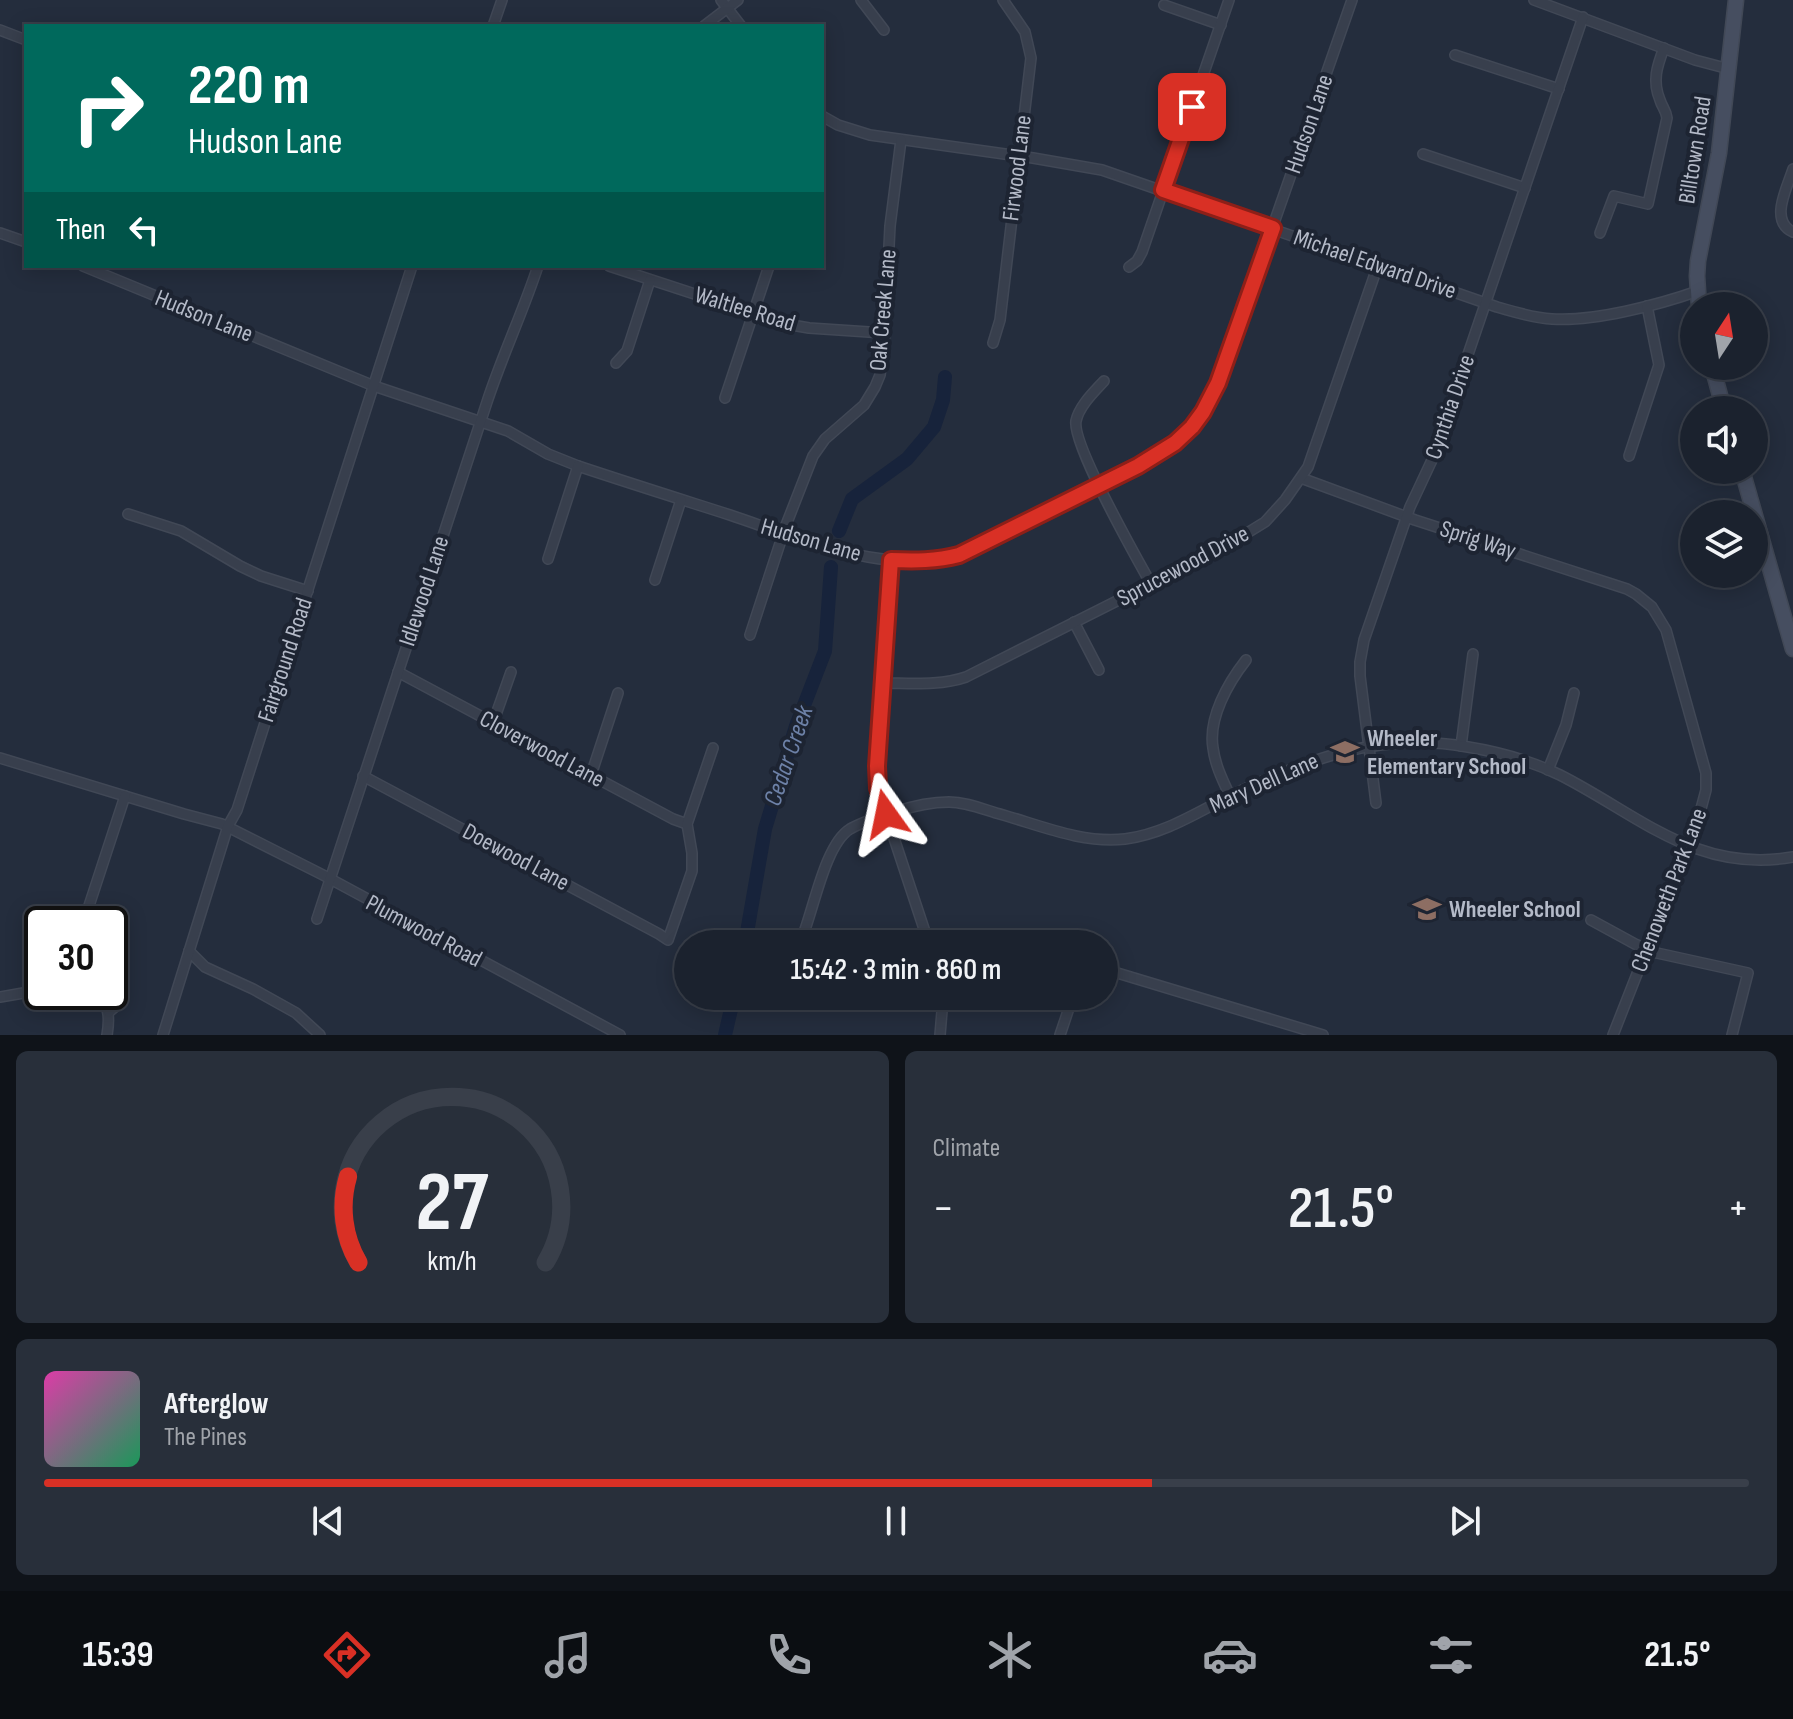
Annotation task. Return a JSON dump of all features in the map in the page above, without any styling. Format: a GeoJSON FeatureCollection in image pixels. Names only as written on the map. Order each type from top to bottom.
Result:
{"type":"FeatureCollection","features":[{"type":"Feature","properties":{"kind":"main road","name":"Billtown Road"},"geometry":{"type":"LineString","coordinates":[[1698,292],[1698,261],[1719,153],[1736,0]]}},
{"type":"Feature","properties":{"kind":"main road"},"geometry":{"type":"LineString","coordinates":[[1746,484],[1793,649]]}},
{"type":"Feature","properties":{"kind":"street"},"geometry":{"type":"LineString","coordinates":[[494,24],[502,0]]}},
{"type":"Feature","properties":{"kind":"street"},"geometry":{"type":"LineString","coordinates":[[706,24],[724,4],[738,0]]}},
{"type":"Feature","properties":{"kind":"street"},"geometry":{"type":"LineString","coordinates":[[861,0],[884,30]]}},
{"type":"Feature","properties":{"kind":"street","name":"Firwood Lane"},"geometry":{"type":"LineString","coordinates":[[993,343],[1000,320],[1031,58],[1025,32],[1003,0]]}},
{"type":"Feature","properties":{"kind":"street"},"geometry":{"type":"LineString","coordinates":[[1129,267],[1142,252],[1229,0]]}},
{"type":"Feature","properties":{"kind":"street","name":"Hudson Lane"},"geometry":{"type":"LineString","coordinates":[[88,268],[374,386],[508,431],[548,454],[578,466],[856,555],[891,560],[937,560],[959,555],[1138,466],[1175,443],[1192,427],[1218,383],[1352,0]]}},
{"type":"Feature","properties":{"kind":"street"},"geometry":{"type":"LineString","coordinates":[[1534,0],[1695,60],[1729,69]]}},
{"type":"Feature","properties":{"kind":"street"},"geometry":{"type":"LineString","coordinates":[[724,4],[739,24]]}},
{"type":"Feature","properties":{"kind":"street"},"geometry":{"type":"LineString","coordinates":[[1164,5],[1221,25]]}},
{"type":"Feature","properties":{"kind":"street","name":"Cynthia Drive"},"geometry":{"type":"LineString","coordinates":[[1376,803],[1360,676],[1362,649],[1406,516],[1432,460],[1583,17]]}},
{"type":"Feature","properties":{"kind":"street"},"geometry":{"type":"LineString","coordinates":[[0,30],[24,39]]}},
{"type":"Feature","properties":{"kind":"street"},"geometry":{"type":"LineString","coordinates":[[1600,233],[1614,196],[1648,204],[1667,118],[1656,86],[1657,66],[1664,48]]}},
{"type":"Feature","properties":{"kind":"street"},"geometry":{"type":"LineString","coordinates":[[1455,55],[1559,89]]}},
{"type":"Feature","properties":{"kind":"street","name":"Michael Edward Drive"},"geometry":{"type":"LineString","coordinates":[[824,117],[860,133],[1102,170],[1522,314],[1563,320],[1680,301]]}},
{"type":"Feature","properties":{"kind":"street","name":"Oak Creek Lane"},"geometry":{"type":"LineString","coordinates":[[750,635],[806,470],[820,444],[864,405],[875,387],[883,359],[890,226],[901,140]]}},
{"type":"Feature","properties":{"kind":"street"},"geometry":{"type":"LineString","coordinates":[[1423,154],[1525,188]]}},
{"type":"Feature","properties":{"kind":"street"},"geometry":{"type":"LineString","coordinates":[[1793,169],[1780,214],[1781,222],[1793,232]]}},
{"type":"Feature","properties":{"kind":"street"},"geometry":{"type":"LineString","coordinates":[[0,233],[24,241]]}},
{"type":"Feature","properties":{"kind":"street","name":"Sprucewood Drive"},"geometry":{"type":"LineString","coordinates":[[883,683],[957,680],[1226,546],[1265,522],[1308,467],[1378,265]]}},
{"type":"Feature","properties":{"kind":"street","name":"Fairground Road"},"geometry":{"type":"LineString","coordinates":[[163,1035],[228,826],[237,810],[411,268]]}},
{"type":"Feature","properties":{"kind":"street","name":"Idlewood Lane"},"geometry":{"type":"LineString","coordinates":[[317,919],[480,421],[537,268]]}},
{"type":"Feature","properties":{"kind":"street","name":"Waltlee Road"},"geometry":{"type":"LineString","coordinates":[[615,268],[786,324],[884,333]]}},
{"type":"Feature","properties":{"kind":"street"},"geometry":{"type":"LineString","coordinates":[[725,398],[768,268]]}},
{"type":"Feature","properties":{"kind":"street"},"geometry":{"type":"LineString","coordinates":[[616,363],[627,351],[650,280]]}},
{"type":"Feature","properties":{"kind":"street"},"geometry":{"type":"LineString","coordinates":[[1629,456],[1658,370],[1659,359],[1647,306]]}},
{"type":"Feature","properties":{"kind":"street"},"geometry":{"type":"LineString","coordinates":[[1104,381],[1076,419],[1079,442],[1151,584]]}},
{"type":"Feature","properties":{"kind":"street"},"geometry":{"type":"LineString","coordinates":[[548,559],[578,466]]}},
{"type":"Feature","properties":{"kind":"street","name":"Sprig Way"},"geometry":{"type":"LineString","coordinates":[[1301,478],[1627,589],[1652,607]]}},
{"type":"Feature","properties":{"kind":"street"},"geometry":{"type":"LineString","coordinates":[[655,580],[681,500]]}},
{"type":"Feature","properties":{"kind":"street"},"geometry":{"type":"LineString","coordinates":[[128,514],[181,531],[261,576],[308,591]]}},
{"type":"Feature","properties":{"kind":"street"},"geometry":{"type":"LineString","coordinates":[[891,560],[878,788],[924,930]]}},
{"type":"Feature","properties":{"kind":"street","name":"Chenoweth Park Lane"},"geometry":{"type":"LineString","coordinates":[[1613,1035],[1704,799],[1706,773],[1666,630],[1652,607]]}},
{"type":"Feature","properties":{"kind":"street"},"geometry":{"type":"LineString","coordinates":[[1074,622],[1099,670]]}},
{"type":"Feature","properties":{"kind":"street"},"geometry":{"type":"LineString","coordinates":[[1461,746],[1473,654]]}},
{"type":"Feature","properties":{"kind":"street"},"geometry":{"type":"LineString","coordinates":[[1230,796],[1215,759],[1213,728],[1220,704],[1246,660]]}},
{"type":"Feature","properties":{"kind":"street","name":"Cloverwood Lane"},"geometry":{"type":"LineString","coordinates":[[398,672],[687,824]]}},
{"type":"Feature","properties":{"kind":"street"},"geometry":{"type":"LineString","coordinates":[[493,723],[511,672]]}},
{"type":"Feature","properties":{"kind":"street"},"geometry":{"type":"LineString","coordinates":[[591,775],[618,693]]}},
{"type":"Feature","properties":{"kind":"street"},"geometry":{"type":"LineString","coordinates":[[1548,770],[1566,725],[1574,693]]}},
{"type":"Feature","properties":{"kind":"street","name":"Mary Dell Lane"},"geometry":{"type":"LineString","coordinates":[[804,930],[836,844],[851,828],[886,814],[951,802],[1085,837],[1113,840],[1143,836],[1164,829],[1299,764],[1370,746],[1413,743],[1461,746],[1513,757],[1548,770],[1703,852],[1749,860],[1793,857]]}},
{"type":"Feature","properties":{"kind":"street"},"geometry":{"type":"LineString","coordinates":[[687,824],[713,748]]}},
{"type":"Feature","properties":{"kind":"street"},"geometry":{"type":"LineString","coordinates":[[0,758],[228,826]]}},
{"type":"Feature","properties":{"kind":"street","name":"Doewood Lane"},"geometry":{"type":"LineString","coordinates":[[363,776],[668,940],[692,871],[687,824]]}},
{"type":"Feature","properties":{"kind":"street"},"geometry":{"type":"LineString","coordinates":[[89,906],[125,796]]}},
{"type":"Feature","properties":{"kind":"street","name":"Plumwood Road"},"geometry":{"type":"LineString","coordinates":[[228,826],[620,1035]]}},
{"type":"Feature","properties":{"kind":"street"},"geometry":{"type":"LineString","coordinates":[[1591,920],[1647,949],[1674,958],[1748,973],[1732,1035]]}},
{"type":"Feature","properties":{"kind":"street"},"geometry":{"type":"LineString","coordinates":[[189,951],[205,967],[296,1013],[320,1035]]}},
{"type":"Feature","properties":{"kind":"street"},"geometry":{"type":"LineString","coordinates":[[1118,973],[1323,1035]]}},
{"type":"Feature","properties":{"kind":"street"},"geometry":{"type":"LineString","coordinates":[[0,997],[24,993]]}},
{"type":"Feature","properties":{"kind":"street"},"geometry":{"type":"LineString","coordinates":[[107,1035],[112,1010]]}},
{"type":"Feature","properties":{"kind":"street"},"geometry":{"type":"LineString","coordinates":[[940,1035],[942,1010]]}},
{"type":"Feature","properties":{"kind":"street"},"geometry":{"type":"LineString","coordinates":[[1060,1035],[1068,1010]]}},
{"type":"Feature","properties":{"kind":"waterway","name":"Cedar Creek"},"geometry":{"type":"LineString","coordinates":[[839,531],[852,499],[907,459],[934,427],[943,400],[945,377]]}},
{"type":"Feature","properties":{"kind":"waterway","name":"Cedar Creek"},"geometry":{"type":"LineString","coordinates":[[747,930],[765,829],[796,726],[825,651],[831,567]]}},
{"type":"Feature","properties":{"kind":"waterway","name":"Cedar Creek"},"geometry":{"type":"LineString","coordinates":[[725,1035],[731,1010]]}},
{"type":"Feature","properties":{"kind":"place","name":"Wheeler Elementary School"},"geometry":{"type":"Point","coordinates":[1345,752]}},
{"type":"Feature","properties":{"kind":"place","name":"Wheeler School"},"geometry":{"type":"Point","coordinates":[1427,909]}},
{"type":"Feature","properties":{"kind":"route"},"geometry":{"type":"LineString","coordinates":[[886,814],[878,788],[877,766],[891,560],[937,560],[959,555],[1138,466],[1175,443],[1192,427],[1212,397],[1273,228],[1163,190],[1192,107]]}}]}
